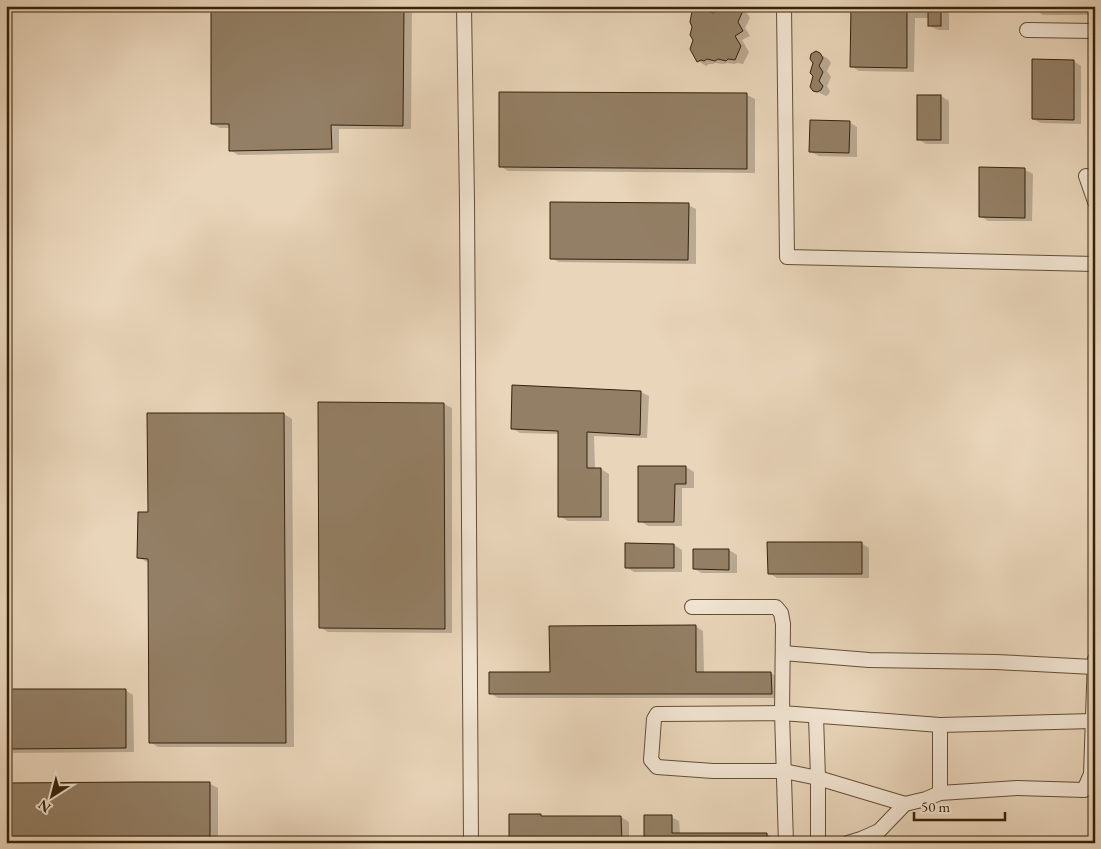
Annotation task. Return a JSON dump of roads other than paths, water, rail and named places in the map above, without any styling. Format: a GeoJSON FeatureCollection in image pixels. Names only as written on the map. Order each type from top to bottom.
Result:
{"type":"FeatureCollection","features":[{"type":"Feature","properties":{"kind":"street"},"geometry":{"type":"LineString","coordinates":[[464,6],[468,202],[471,843]]}},
{"type":"Feature","properties":{"kind":"street"},"geometry":{"type":"LineString","coordinates":[[784,6],[787,257],[1095,264]]}},
{"type":"Feature","properties":{"kind":"street"},"geometry":{"type":"LineString","coordinates":[[1027,30],[1095,31]]}},
{"type":"Feature","properties":{"kind":"street"},"geometry":{"type":"LineString","coordinates":[[1086,176],[1095,202]]}},
{"type":"Feature","properties":{"kind":"street"},"geometry":{"type":"LineString","coordinates":[[692,607],[776,607],[781,613],[783,624],[782,714],[786,843]]}},
{"type":"Feature","properties":{"kind":"street"},"geometry":{"type":"LineString","coordinates":[[783,653],[869,660],[1094,663],[1093,721],[1092,774],[1084,790],[1017,788],[940,793],[926,799],[905,804],[818,778],[784,771],[713,771],[657,767],[651,760],[654,719],[657,714],[782,714],[940,725],[1093,721]]}},
{"type":"Feature","properties":{"kind":"street"},"geometry":{"type":"LineString","coordinates":[[816,716],[818,843]]}},
{"type":"Feature","properties":{"kind":"street"},"geometry":{"type":"LineString","coordinates":[[940,725],[940,793]]}},
{"type":"Feature","properties":{"kind":"street"},"geometry":{"type":"LineString","coordinates":[[848,843],[879,831],[905,804]]}}]}
